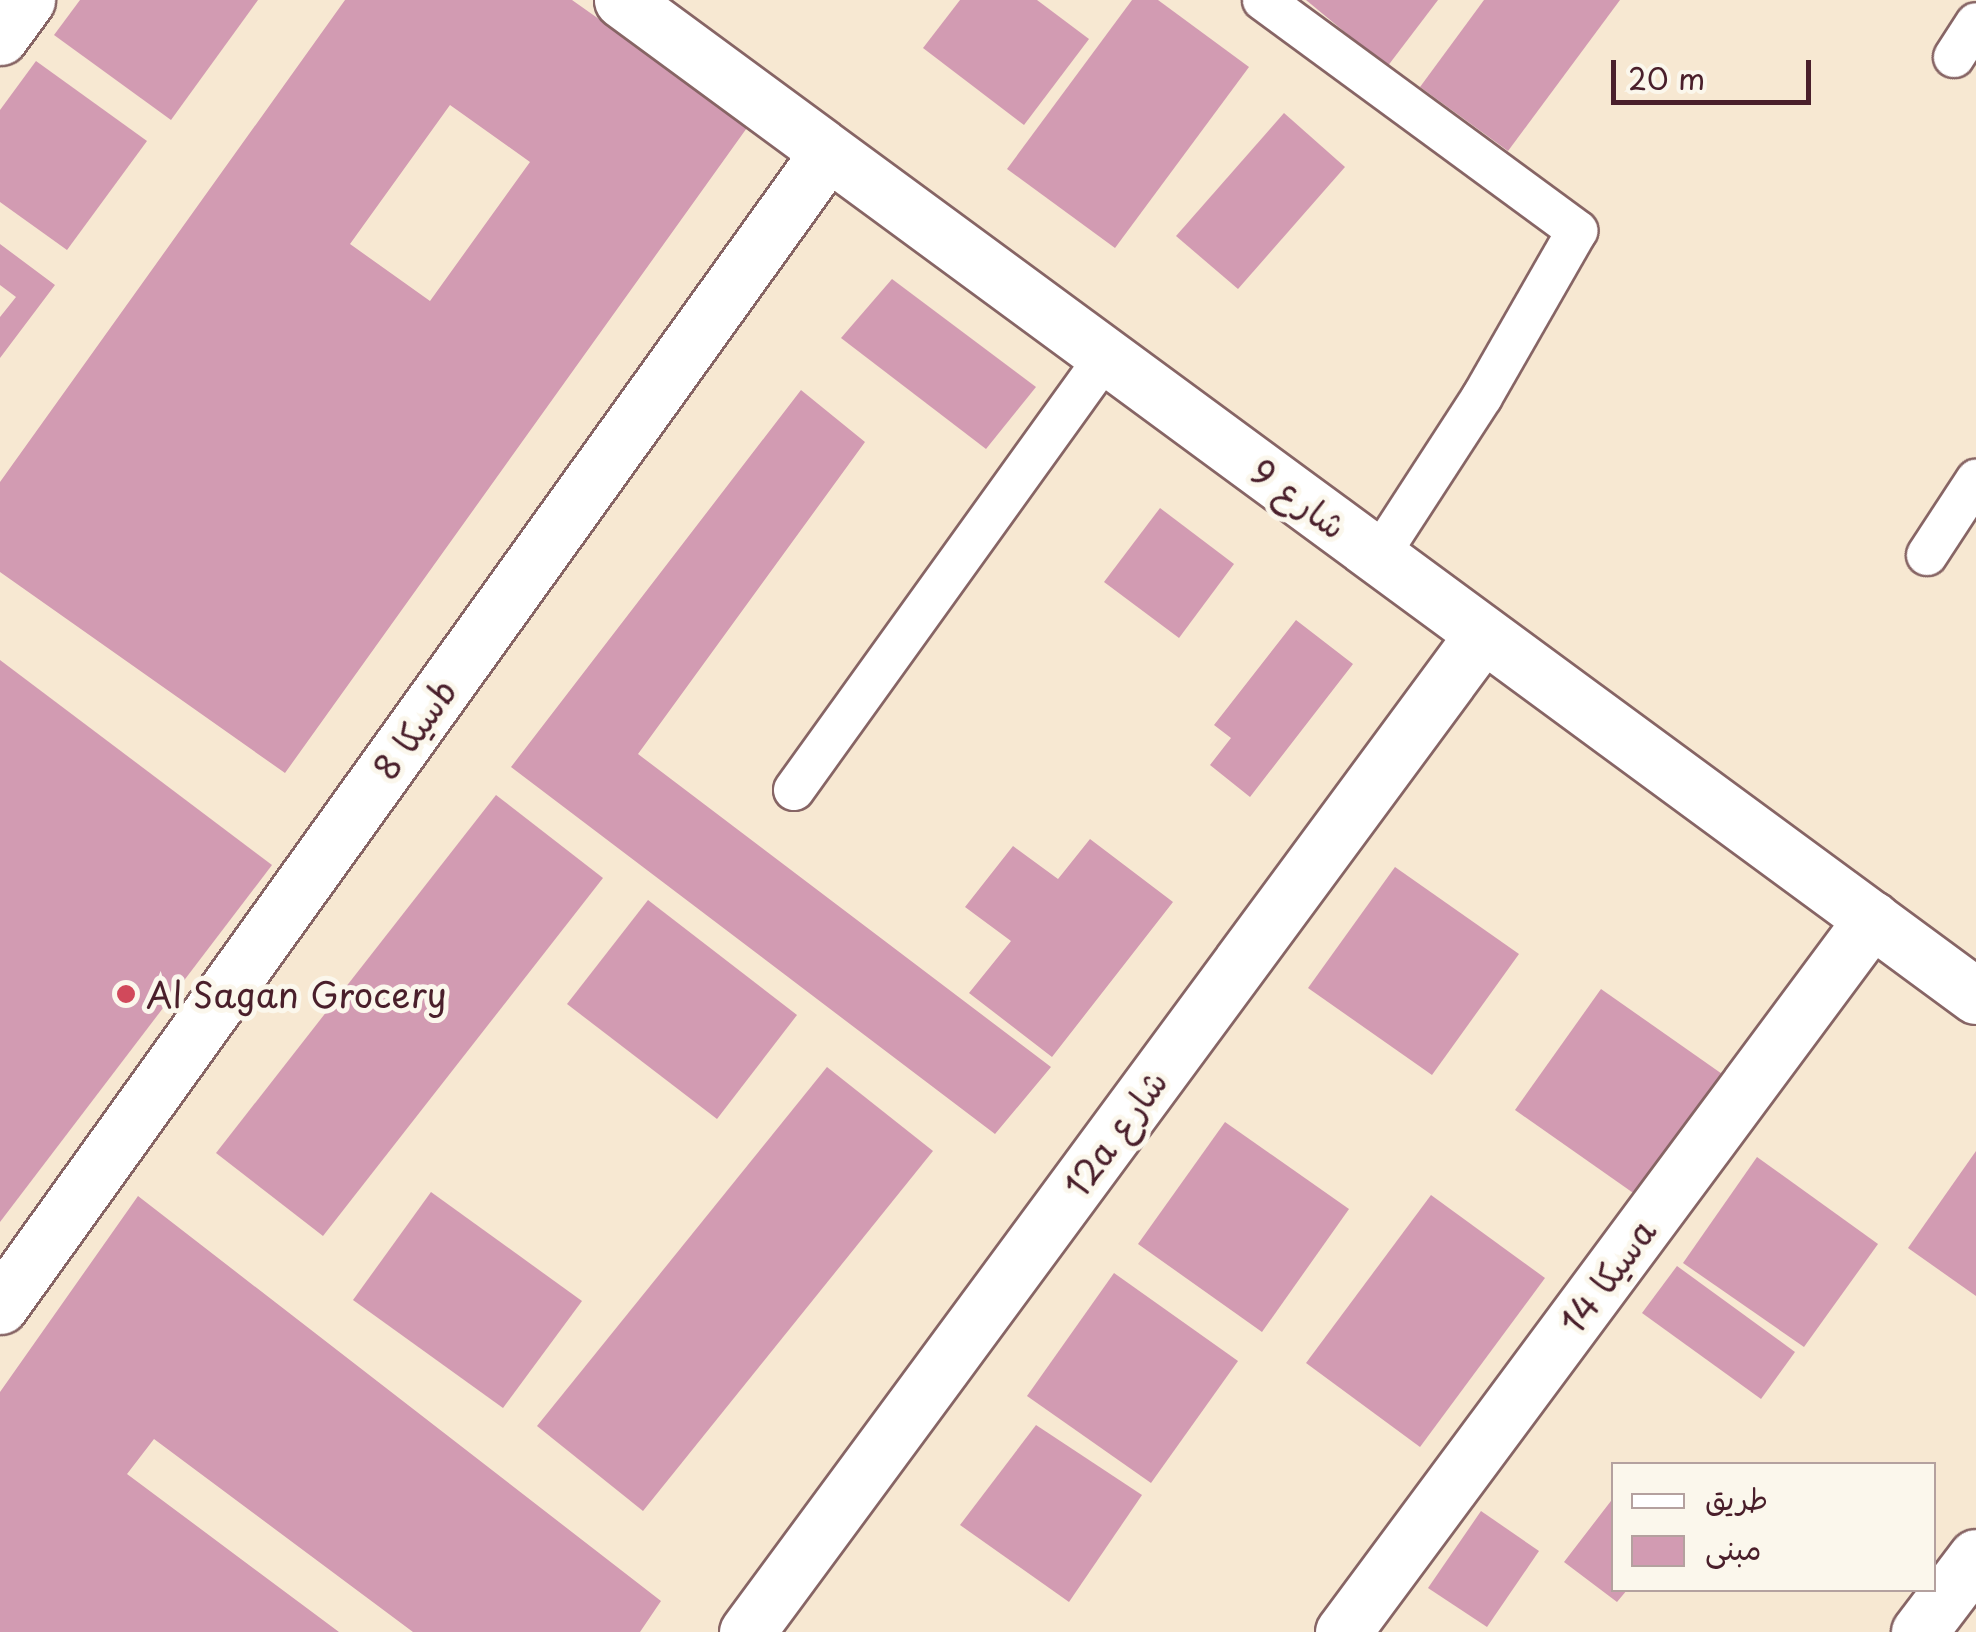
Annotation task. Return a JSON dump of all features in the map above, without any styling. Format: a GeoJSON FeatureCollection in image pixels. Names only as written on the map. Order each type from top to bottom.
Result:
{"type":"FeatureCollection","features":[{"type":"Feature","properties":{"kind":"street"},"geometry":{"type":"LineString","coordinates":[[0,36],[26,0]]}},
{"type":"Feature","properties":{"kind":"street","name":"شارع 9"},"geometry":{"type":"LineString","coordinates":[[622,0],[1976,996]]}},
{"type":"Feature","properties":{"kind":"street","name":"سيكا 8b"},"geometry":{"type":"LineString","coordinates":[[0,1306],[828,152]]}},
{"type":"Feature","properties":{"kind":"street","name":"12a شارع"},"geometry":{"type":"LineString","coordinates":[[747,1632],[1484,634]]}},
{"type":"Feature","properties":{"kind":"street","name":"سيكا 14a"},"geometry":{"type":"LineString","coordinates":[[1343,1632],[1872,919]]}},
{"type":"Feature","properties":{"kind":"street"},"geometry":{"type":"LineString","coordinates":[[1919,1632],[1976,1557]]}},
{"type":"Feature","properties":{"kind":"lane"},"geometry":{"type":"LineString","coordinates":[[1263,0],[1577,231],[1482,397],[1378,557]]}},
{"type":"Feature","properties":{"kind":"lane"},"geometry":{"type":"LineString","coordinates":[[794,790],[1106,356]]}},
{"type":"Feature","properties":{"kind":"lane"},"geometry":{"type":"LineString","coordinates":[[1927,555],[1976,480]]}},
{"type":"Feature","properties":{"kind":"building"},"geometry":{"type":"Polygon","coordinates":[[[80,0],[258,0],[171,120],[54,35],[80,0]]]}},
{"type":"Feature","properties":{"kind":"building"},"geometry":{"type":"Polygon","coordinates":[[[345,0],[572,0],[749,125],[285,773],[0,572],[0,482],[345,0]],[[450,105],[350,244],[430,301],[530,162],[450,105]]]}},
{"type":"Feature","properties":{"kind":"building"},"geometry":{"type":"Polygon","coordinates":[[[960,0],[1037,0],[1089,39],[1024,125],[923,48],[960,0]]]}},
{"type":"Feature","properties":{"kind":"building"},"geometry":{"type":"Polygon","coordinates":[[[1132,0],[1158,0],[1249,67],[1115,248],[1007,169],[1132,0]]]}},
{"type":"Feature","properties":{"kind":"building"},"geometry":{"type":"Polygon","coordinates":[[[1306,0],[1438,0],[1387,67],[1306,0]]]}},
{"type":"Feature","properties":{"kind":"building"},"geometry":{"type":"Polygon","coordinates":[[[1484,0],[1620,0],[1508,151],[1420,87],[1484,0]]]}},
{"type":"Feature","properties":{"kind":"building"},"geometry":{"type":"Polygon","coordinates":[[[36,61],[147,141],[67,250],[0,202],[0,110],[36,61]]]}},
{"type":"Feature","properties":{"kind":"building"},"geometry":{"type":"Polygon","coordinates":[[[1284,113],[1345,167],[1238,289],[1176,236],[1284,113]]]}},
{"type":"Feature","properties":{"kind":"building"},"geometry":{"type":"Polygon","coordinates":[[[0,244],[55,285],[0,358],[0,317],[16,297],[0,285],[0,244]]]}},
{"type":"Feature","properties":{"kind":"building"},"geometry":{"type":"Polygon","coordinates":[[[892,279],[1036,387],[986,449],[841,338],[892,279]]]}},
{"type":"Feature","properties":{"kind":"building"},"geometry":{"type":"Polygon","coordinates":[[[801,390],[865,442],[638,754],[1051,1067],[995,1134],[511,767],[801,390]]]}},
{"type":"Feature","properties":{"kind":"building"},"geometry":{"type":"Polygon","coordinates":[[[1160,508],[1234,564],[1179,638],[1104,582],[1160,508]]]}},
{"type":"Feature","properties":{"kind":"building"},"geometry":{"type":"Polygon","coordinates":[[[1296,620],[1353,664],[1250,797],[1210,765],[1231,738],[1214,725],[1296,620]]]}},
{"type":"Feature","properties":{"kind":"building"},"geometry":{"type":"Polygon","coordinates":[[[0,660],[272,865],[0,1222],[0,660]]]}},
{"type":"Feature","properties":{"kind":"building"},"geometry":{"type":"Polygon","coordinates":[[[496,795],[603,878],[323,1236],[216,1153],[496,795]]]}},
{"type":"Feature","properties":{"kind":"building"},"geometry":{"type":"Polygon","coordinates":[[[1090,839],[1173,902],[1052,1057],[969,993],[1011,941],[965,907],[1013,846],[1058,879],[1090,839]]]}},
{"type":"Feature","properties":{"kind":"building"},"geometry":{"type":"Polygon","coordinates":[[[1395,867],[1519,954],[1432,1075],[1308,988],[1395,867]]]}},
{"type":"Feature","properties":{"kind":"building"},"geometry":{"type":"Polygon","coordinates":[[[648,900],[797,1015],[717,1119],[567,1004],[648,900]]]}},
{"type":"Feature","properties":{"kind":"building"},"geometry":{"type":"Polygon","coordinates":[[[1601,989],[1725,1076],[1639,1197],[1515,1110],[1601,989]]]}},
{"type":"Feature","properties":{"kind":"building"},"geometry":{"type":"Polygon","coordinates":[[[827,1067],[933,1151],[643,1511],[537,1426],[827,1067]]]}},
{"type":"Feature","properties":{"kind":"building"},"geometry":{"type":"Polygon","coordinates":[[[1225,1122],[1349,1209],[1262,1332],[1138,1244],[1225,1122]]]}},
{"type":"Feature","properties":{"kind":"building"},"geometry":{"type":"Polygon","coordinates":[[[1976,1151],[1976,1296],[1908,1248],[1976,1151]]]}},
{"type":"Feature","properties":{"kind":"building"},"geometry":{"type":"Polygon","coordinates":[[[1757,1157],[1878,1244],[1804,1347],[1683,1263],[1757,1157]]]}},
{"type":"Feature","properties":{"kind":"building"},"geometry":{"type":"Polygon","coordinates":[[[431,1192],[582,1301],[503,1408],[353,1300],[431,1192]]]}},
{"type":"Feature","properties":{"kind":"building"},"geometry":{"type":"Polygon","coordinates":[[[1431,1195],[1545,1278],[1420,1447],[1306,1363],[1431,1195]]]}},
{"type":"Feature","properties":{"kind":"building"},"geometry":{"type":"Polygon","coordinates":[[[138,1196],[661,1601],[640,1632],[413,1632],[154,1439],[127,1474],[339,1632],[0,1632],[0,1392],[138,1196]]]}},
{"type":"Feature","properties":{"kind":"building"},"geometry":{"type":"Polygon","coordinates":[[[1677,1266],[1795,1352],[1761,1399],[1642,1313],[1677,1266]]]}},
{"type":"Feature","properties":{"kind":"building"},"geometry":{"type":"Polygon","coordinates":[[[1114,1273],[1238,1361],[1151,1483],[1027,1396],[1114,1273]]]}},
{"type":"Feature","properties":{"kind":"building"},"geometry":{"type":"Polygon","coordinates":[[[1036,1425],[1142,1495],[1069,1602],[960,1525],[1036,1425]]]}},
{"type":"Feature","properties":{"kind":"building"},"geometry":{"type":"Polygon","coordinates":[[[1611,1501],[1611,1592],[1625,1592],[1617,1602],[1564,1562],[1611,1501]]]}},
{"type":"Feature","properties":{"kind":"building"},"geometry":{"type":"Polygon","coordinates":[[[1481,1511],[1539,1551],[1487,1627],[1428,1588],[1481,1511]]]}},
{"type":"Feature","properties":{"kind":"place","name":"Al Sagan Grocery"},"geometry":{"type":"Point","coordinates":[126,994]}}]}
